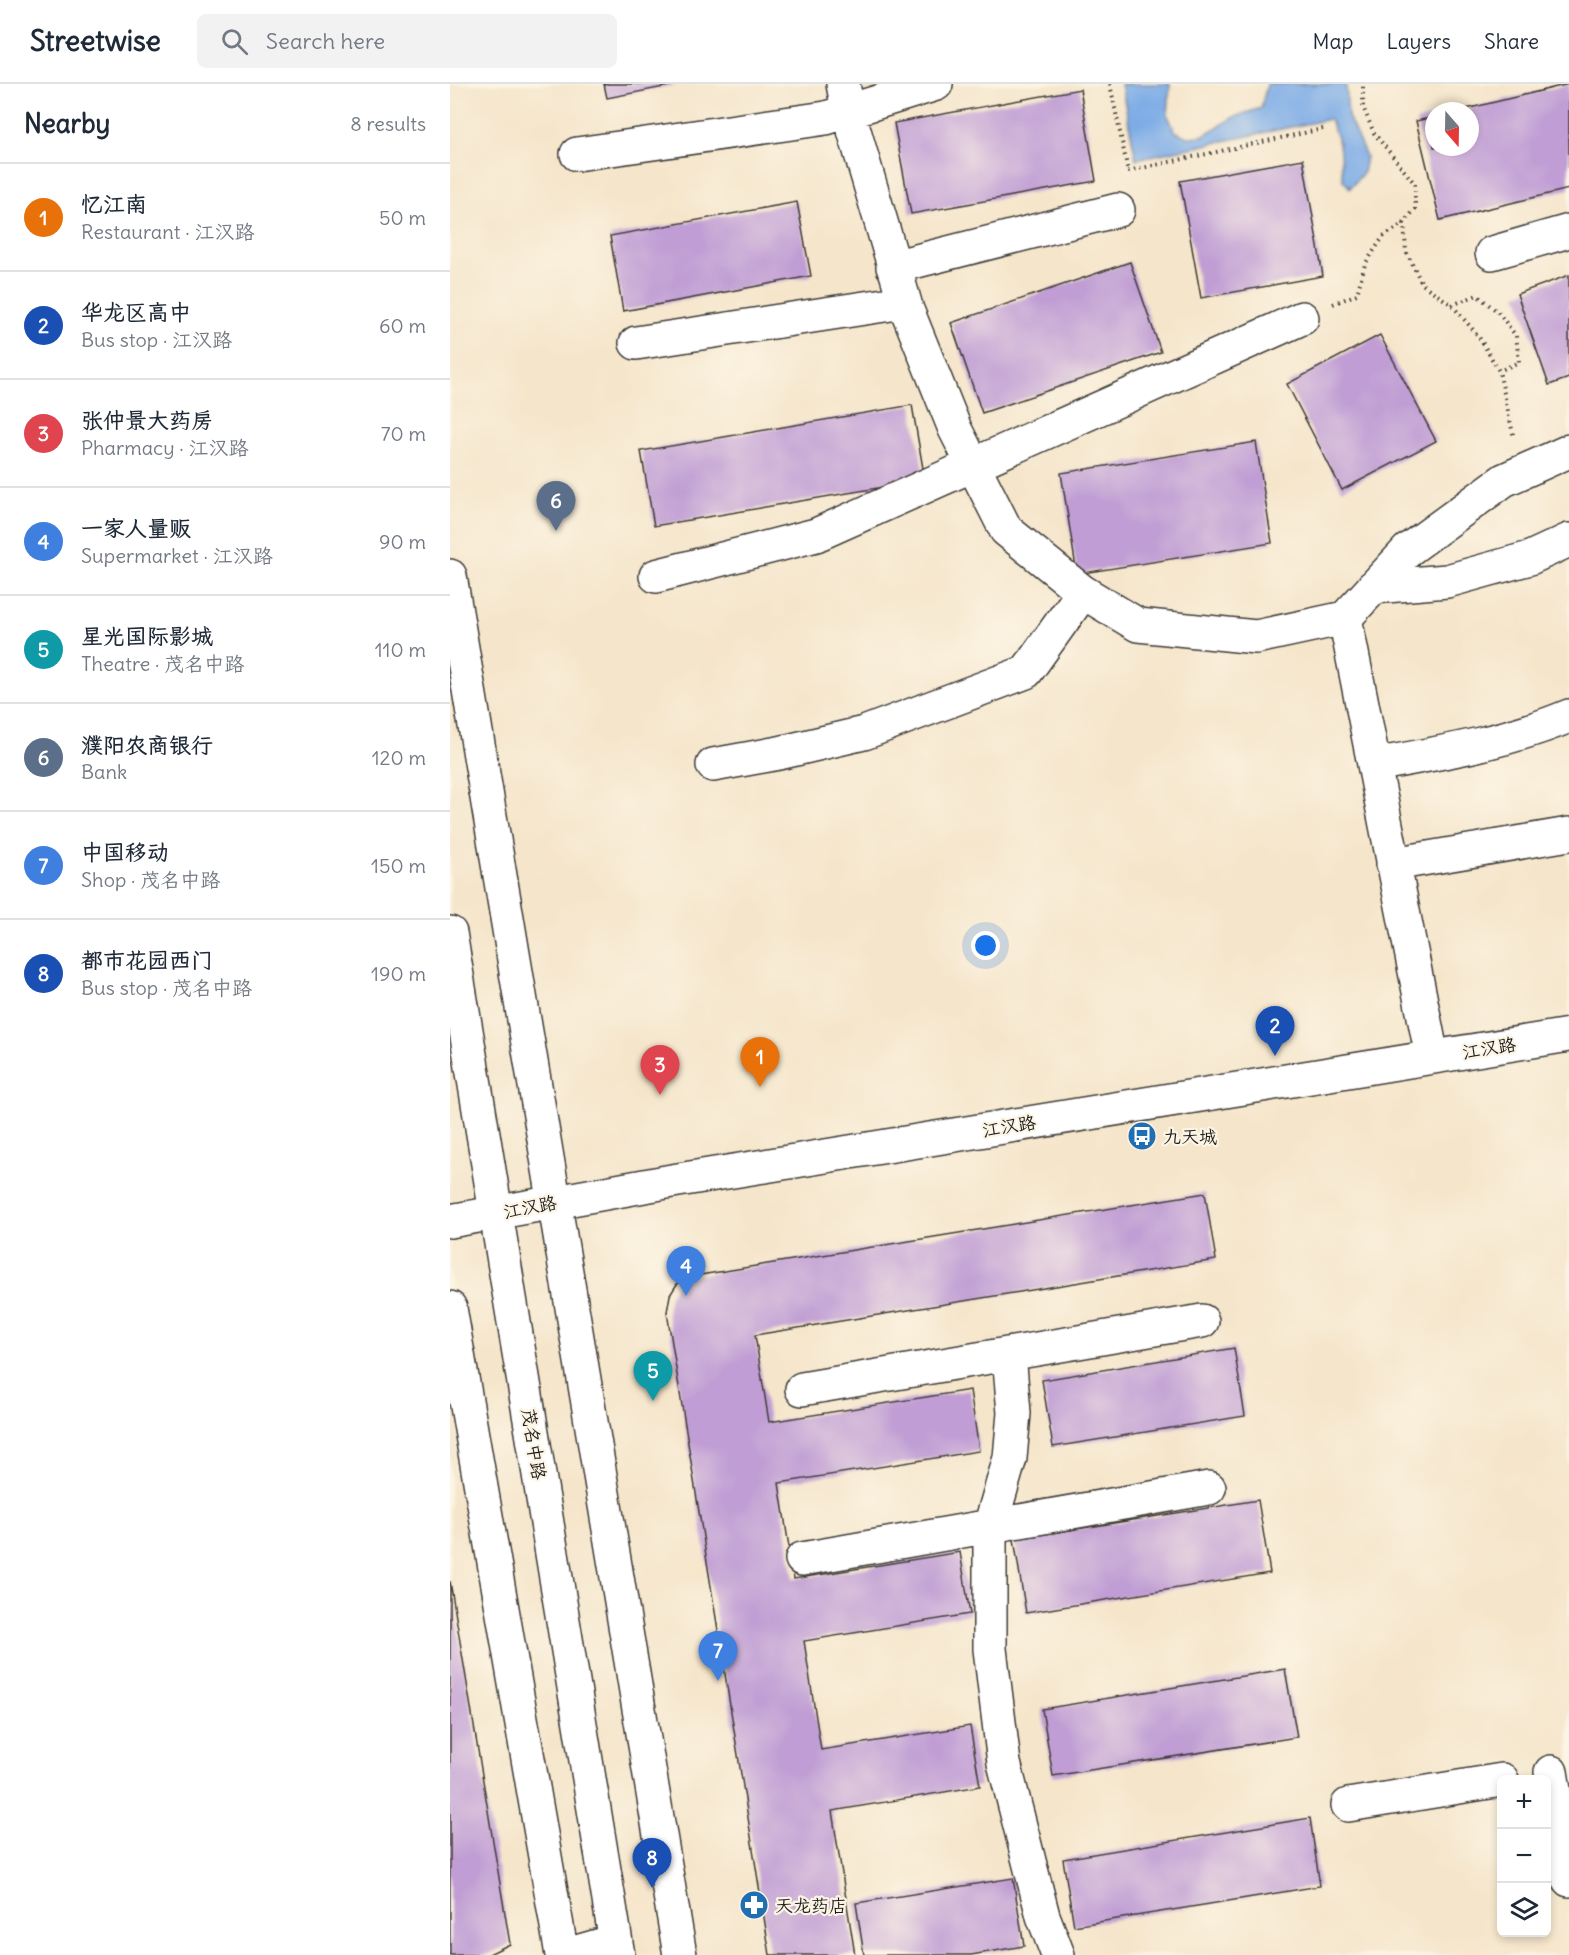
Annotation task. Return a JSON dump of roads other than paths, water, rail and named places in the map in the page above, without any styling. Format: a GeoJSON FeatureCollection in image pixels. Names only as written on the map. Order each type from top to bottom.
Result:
{"type":"FeatureCollection","features":[{"type":"Feature","properties":{"kind":"street"},"geometry":{"type":"LineString","coordinates":[[577,154],[826,118],[845,97],[936,84]]}},
{"type":"Feature","properties":{"kind":"street"},"geometry":{"type":"LineString","coordinates":[[845,97],[904,302],[955,429],[1006,530],[1083,592],[1138,625],[1256,637],[1345,618],[1408,550],[1504,480],[1569,451]]}},
{"type":"Feature","properties":{"kind":"street"},"geometry":{"type":"LineString","coordinates":[[893,267],[1118,210]]}},
{"type":"Feature","properties":{"kind":"street"},"geometry":{"type":"LineString","coordinates":[[1492,254],[1569,231]]}},
{"type":"Feature","properties":{"kind":"street"},"geometry":{"type":"LineString","coordinates":[[636,343],[904,302]]}},
{"type":"Feature","properties":{"kind":"street"},"geometry":{"type":"LineString","coordinates":[[656,576],[816,535],[1302,318]]}},
{"type":"Feature","properties":{"kind":"street"},"geometry":{"type":"LineString","coordinates":[[1373,587],[1447,581],[1530,558],[1569,540]]}},
{"type":"Feature","properties":{"kind":"street"},"geometry":{"type":"LineString","coordinates":[[450,576],[680,1955]]}},
{"type":"Feature","properties":{"kind":"street"},"geometry":{"type":"LineString","coordinates":[[713,765],[779,753],[864,733],[1026,672],[1083,592]]}},
{"type":"Feature","properties":{"kind":"street"},"geometry":{"type":"LineString","coordinates":[[1345,618],[1432,1057]]}},
{"type":"Feature","properties":{"kind":"street"},"geometry":{"type":"LineString","coordinates":[[1374,765],[1462,749],[1569,716]]}},
{"type":"Feature","properties":{"kind":"street"},"geometry":{"type":"LineString","coordinates":[[1393,864],[1569,834]]}},
{"type":"Feature","properties":{"kind":"street","name":"茂名中路"},"geometry":{"type":"LineString","coordinates":[[450,933],[616,1948]]}},
{"type":"Feature","properties":{"kind":"street","name":"江汉路"},"geometry":{"type":"LineString","coordinates":[[450,1221],[683,1179],[1569,1035]]}},
{"type":"Feature","properties":{"kind":"street"},"geometry":{"type":"LineString","coordinates":[[450,1308],[561,1955]]}},
{"type":"Feature","properties":{"kind":"street"},"geometry":{"type":"LineString","coordinates":[[802,1389],[1202,1321]]}},
{"type":"Feature","properties":{"kind":"street"},"geometry":{"type":"LineString","coordinates":[[1009,1353],[1014,1413],[1010,1458],[990,1527],[990,1649],[1004,1762],[1043,1916],[1058,1955]]}},
{"type":"Feature","properties":{"kind":"street"},"geometry":{"type":"LineString","coordinates":[[802,1559],[1209,1488]]}},
{"type":"Feature","properties":{"kind":"street"},"geometry":{"type":"LineString","coordinates":[[1531,1775],[1560,1770],[1569,1880]]}},
{"type":"Feature","properties":{"kind":"street"},"geometry":{"type":"LineString","coordinates":[[1348,1805],[1497,1781]]}},
{"type":"Feature","properties":{"kind":"street"},"geometry":{"type":"LineString","coordinates":[[566,1955],[616,1948]]}},
{"type":"Feature","properties":{"kind":"water"},"geometry":{"type":"Polygon","coordinates":[[[1121,84],[1170,84],[1168,116],[1175,131],[1187,137],[1202,136],[1234,117],[1261,108],[1267,84],[1346,84],[1348,116],[1366,157],[1363,173],[1350,188],[1343,180],[1339,144],[1330,119],[1136,159],[1121,84]]]}},
{"type":"Feature","properties":{"kind":"place","name":"濮阳农商银行"},"geometry":{"type":"Point","coordinates":[556,531]}},
{"type":"Feature","properties":{"kind":"place","name":"华龙区高中"},"geometry":{"type":"Point","coordinates":[1275,1056]}},
{"type":"Feature","properties":{"kind":"place","name":"忆江南"},"geometry":{"type":"Point","coordinates":[760,1087]}},
{"type":"Feature","properties":{"kind":"place","name":"张仲景大药房"},"geometry":{"type":"Point","coordinates":[660,1095]}},
{"type":"Feature","properties":{"kind":"place","name":"九天城"},"geometry":{"type":"Point","coordinates":[1142,1136]}},
{"type":"Feature","properties":{"kind":"place","name":"一家人量贩"},"geometry":{"type":"Point","coordinates":[686,1296]}},
{"type":"Feature","properties":{"kind":"place","name":"星光国际影城"},"geometry":{"type":"Point","coordinates":[653,1401]}},
{"type":"Feature","properties":{"kind":"place","name":"中国移动"},"geometry":{"type":"Point","coordinates":[718,1681]}},
{"type":"Feature","properties":{"kind":"place","name":"都市花园西门"},"geometry":{"type":"Point","coordinates":[652,1888]}},
{"type":"Feature","properties":{"kind":"place","name":"天龙药店"},"geometry":{"type":"Point","coordinates":[754,1905]}}]}
